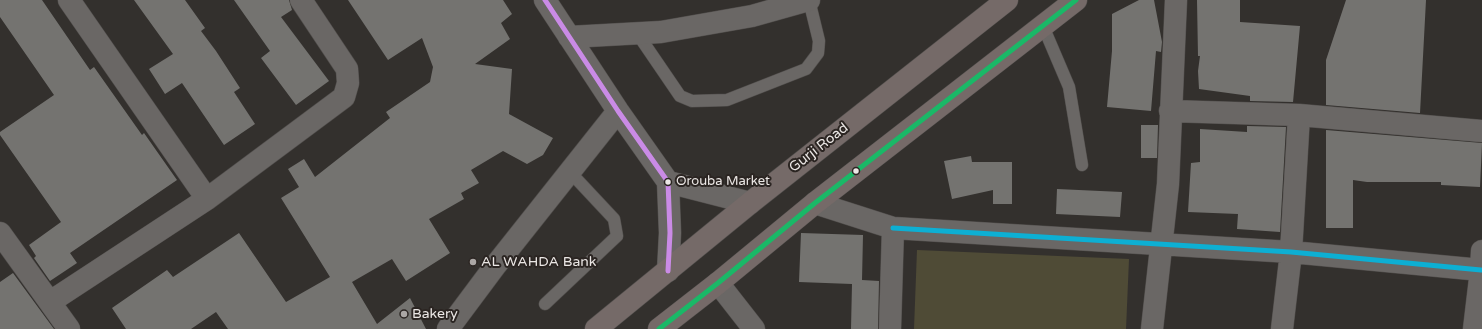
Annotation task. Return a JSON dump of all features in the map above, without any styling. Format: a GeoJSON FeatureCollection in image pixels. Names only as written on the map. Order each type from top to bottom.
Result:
{"type":"FeatureCollection","features":[{"type":"Feature","properties":{"kind":"highway","name":"Gurji Road"},"geometry":{"type":"LineString","coordinates":[[596,329],[750,203],[1007,0]]}},
{"type":"Feature","properties":{"kind":"highway"},"geometry":{"type":"LineString","coordinates":[[658,329],[718,283],[814,203],[1076,0]]}},
{"type":"Feature","properties":{"kind":"street"},"geometry":{"type":"LineString","coordinates":[[70,0],[207,198]]}},
{"type":"Feature","properties":{"kind":"street"},"geometry":{"type":"LineString","coordinates":[[50,302],[207,198],[344,97],[348,83],[347,69],[301,0]]}},
{"type":"Feature","properties":{"kind":"street"},"geometry":{"type":"LineString","coordinates":[[545,0],[618,111],[668,182],[670,233],[668,271]]}},
{"type":"Feature","properties":{"kind":"street"},"geometry":{"type":"LineString","coordinates":[[569,37],[660,32],[752,16],[809,0]]}},
{"type":"Feature","properties":{"kind":"street"},"geometry":{"type":"LineString","coordinates":[[1152,329],[1168,184],[1176,0]]}},
{"type":"Feature","properties":{"kind":"street"},"geometry":{"type":"LineString","coordinates":[[448,329],[495,266],[618,111]]}},
{"type":"Feature","properties":{"kind":"street"},"geometry":{"type":"LineString","coordinates":[[1170,111],[1299,116],[1482,131]]}},
{"type":"Feature","properties":{"kind":"street"},"geometry":{"type":"LineString","coordinates":[[1282,329],[1292,252],[1299,116]]}},
{"type":"Feature","properties":{"kind":"street"},"geometry":{"type":"LineString","coordinates":[[668,182],[750,203]]}},
{"type":"Feature","properties":{"kind":"street"},"geometry":{"type":"LineString","coordinates":[[814,203],[893,228],[1292,252],[1482,260],[1474,329]]}},
{"type":"Feature","properties":{"kind":"street"},"geometry":{"type":"LineString","coordinates":[[890,329],[893,228]]}},
{"type":"Feature","properties":{"kind":"street"},"geometry":{"type":"LineString","coordinates":[[0,233],[69,329]]}},
{"type":"Feature","properties":{"kind":"street"},"geometry":{"type":"LineString","coordinates":[[718,283],[754,329]]}},
{"type":"Feature","properties":{"kind":"lane"},"geometry":{"type":"LineString","coordinates":[[637,33],[680,96],[692,101],[727,100],[806,69],[818,53],[819,41],[809,0]]}},
{"type":"Feature","properties":{"kind":"lane"},"geometry":{"type":"LineString","coordinates":[[1043,26],[1070,87],[1082,165]]}},
{"type":"Feature","properties":{"kind":"lane"},"geometry":{"type":"LineString","coordinates":[[545,304],[617,236],[614,219],[570,172]]}},
{"type":"Feature","properties":{"kind":"shaded area"},"geometry":{"type":"Polygon","coordinates":[[[917,250],[1129,259],[1126,329],[914,329],[917,250]]]}},
{"type":"Feature","properties":{"kind":"building"},"geometry":{"type":"Polygon","coordinates":[[[0,0],[42,0],[90,70],[94,67],[142,135],[144,133],[177,180],[70,253],[77,263],[50,281],[34,258],[36,256],[29,245],[61,222],[0,135],[0,132],[54,95],[0,17],[0,0]]]}},
{"type":"Feature","properties":{"kind":"building"},"geometry":{"type":"Polygon","coordinates":[[[134,0],[185,0],[205,28],[201,31],[240,88],[234,92],[255,124],[224,145],[182,83],[165,94],[149,69],[173,54],[134,0]]]}},
{"type":"Feature","properties":{"kind":"building"},"geometry":{"type":"Polygon","coordinates":[[[234,0],[289,0],[292,10],[281,17],[329,81],[296,105],[261,58],[270,51],[234,0]]]}},
{"type":"Feature","properties":{"kind":"building"},"geometry":{"type":"Polygon","coordinates":[[[348,0],[503,0],[512,14],[501,23],[510,39],[475,64],[512,69],[509,114],[553,138],[543,155],[527,164],[503,151],[471,170],[479,183],[461,193],[464,199],[429,219],[450,253],[406,281],[392,259],[352,282],[377,324],[410,298],[426,329],[228,329],[216,312],[191,329],[126,329],[112,308],[167,270],[173,277],[239,233],[286,302],[330,277],[281,198],[299,187],[288,169],[304,159],[315,177],[390,118],[386,112],[430,82],[433,67],[422,38],[388,60],[348,0]]]}},
{"type":"Feature","properties":{"kind":"building"},"geometry":{"type":"Polygon","coordinates":[[[1139,0],[1154,0],[1162,42],[1161,52],[1156,51],[1151,111],[1107,107],[1112,51],[1112,14],[1139,0]]]}},
{"type":"Feature","properties":{"kind":"building"},"geometry":{"type":"Polygon","coordinates":[[[1197,0],[1240,0],[1240,22],[1300,26],[1293,102],[1250,101],[1250,96],[1199,89],[1198,71],[1200,56],[1198,56],[1197,0]]]}},
{"type":"Feature","properties":{"kind":"building"},"geometry":{"type":"Polygon","coordinates":[[[1346,0],[1426,0],[1420,113],[1326,105],[1326,60],[1346,0]]]}},
{"type":"Feature","properties":{"kind":"building"},"geometry":{"type":"Polygon","coordinates":[[[1141,125],[1158,125],[1157,158],[1141,158],[1141,125]]]}},
{"type":"Feature","properties":{"kind":"building"},"geometry":{"type":"Polygon","coordinates":[[[1247,126],[1286,127],[1280,232],[1237,229],[1238,214],[1188,212],[1191,163],[1200,162],[1200,129],[1247,132],[1247,126]]]}},
{"type":"Feature","properties":{"kind":"building"},"geometry":{"type":"Polygon","coordinates":[[[1326,130],[1482,143],[1480,187],[1441,185],[1441,182],[1367,182],[1353,180],[1353,228],[1326,228],[1326,130]]]}},
{"type":"Feature","properties":{"kind":"building"},"geometry":{"type":"Polygon","coordinates":[[[971,156],[972,162],[1012,162],[1012,204],[993,204],[993,190],[952,199],[944,161],[971,156]]]}},
{"type":"Feature","properties":{"kind":"building"},"geometry":{"type":"Polygon","coordinates":[[[1057,189],[1122,192],[1120,217],[1056,214],[1057,189]]]}},
{"type":"Feature","properties":{"kind":"building"},"geometry":{"type":"Polygon","coordinates":[[[801,233],[863,235],[862,280],[879,281],[878,329],[851,329],[852,284],[799,282],[801,233]]]}},
{"type":"Feature","properties":{"kind":"building"},"geometry":{"type":"Polygon","coordinates":[[[13,273],[54,329],[0,329],[0,282],[13,273]]]}},
{"type":"Feature","properties":{"kind":"transit line"},"geometry":{"type":"LineString","coordinates":[[545,0],[618,111],[668,182],[670,233],[668,271]]}},
{"type":"Feature","properties":{"kind":"transit line"},"geometry":{"type":"LineString","coordinates":[[659,329],[718,283],[815,203],[1076,0]]}},
{"type":"Feature","properties":{"kind":"transit line"},"geometry":{"type":"LineString","coordinates":[[893,228],[1291,252],[1481,270]]}},
{"type":"Feature","properties":{"kind":"place","name":"Orouba Market"},"geometry":{"type":"Point","coordinates":[668,182]}},
{"type":"Feature","properties":{"kind":"place","name":"AL WAHDA Bank"},"geometry":{"type":"Point","coordinates":[473,262]}},
{"type":"Feature","properties":{"kind":"place","name":"Bakery"},"geometry":{"type":"Point","coordinates":[404,314]}}]}
